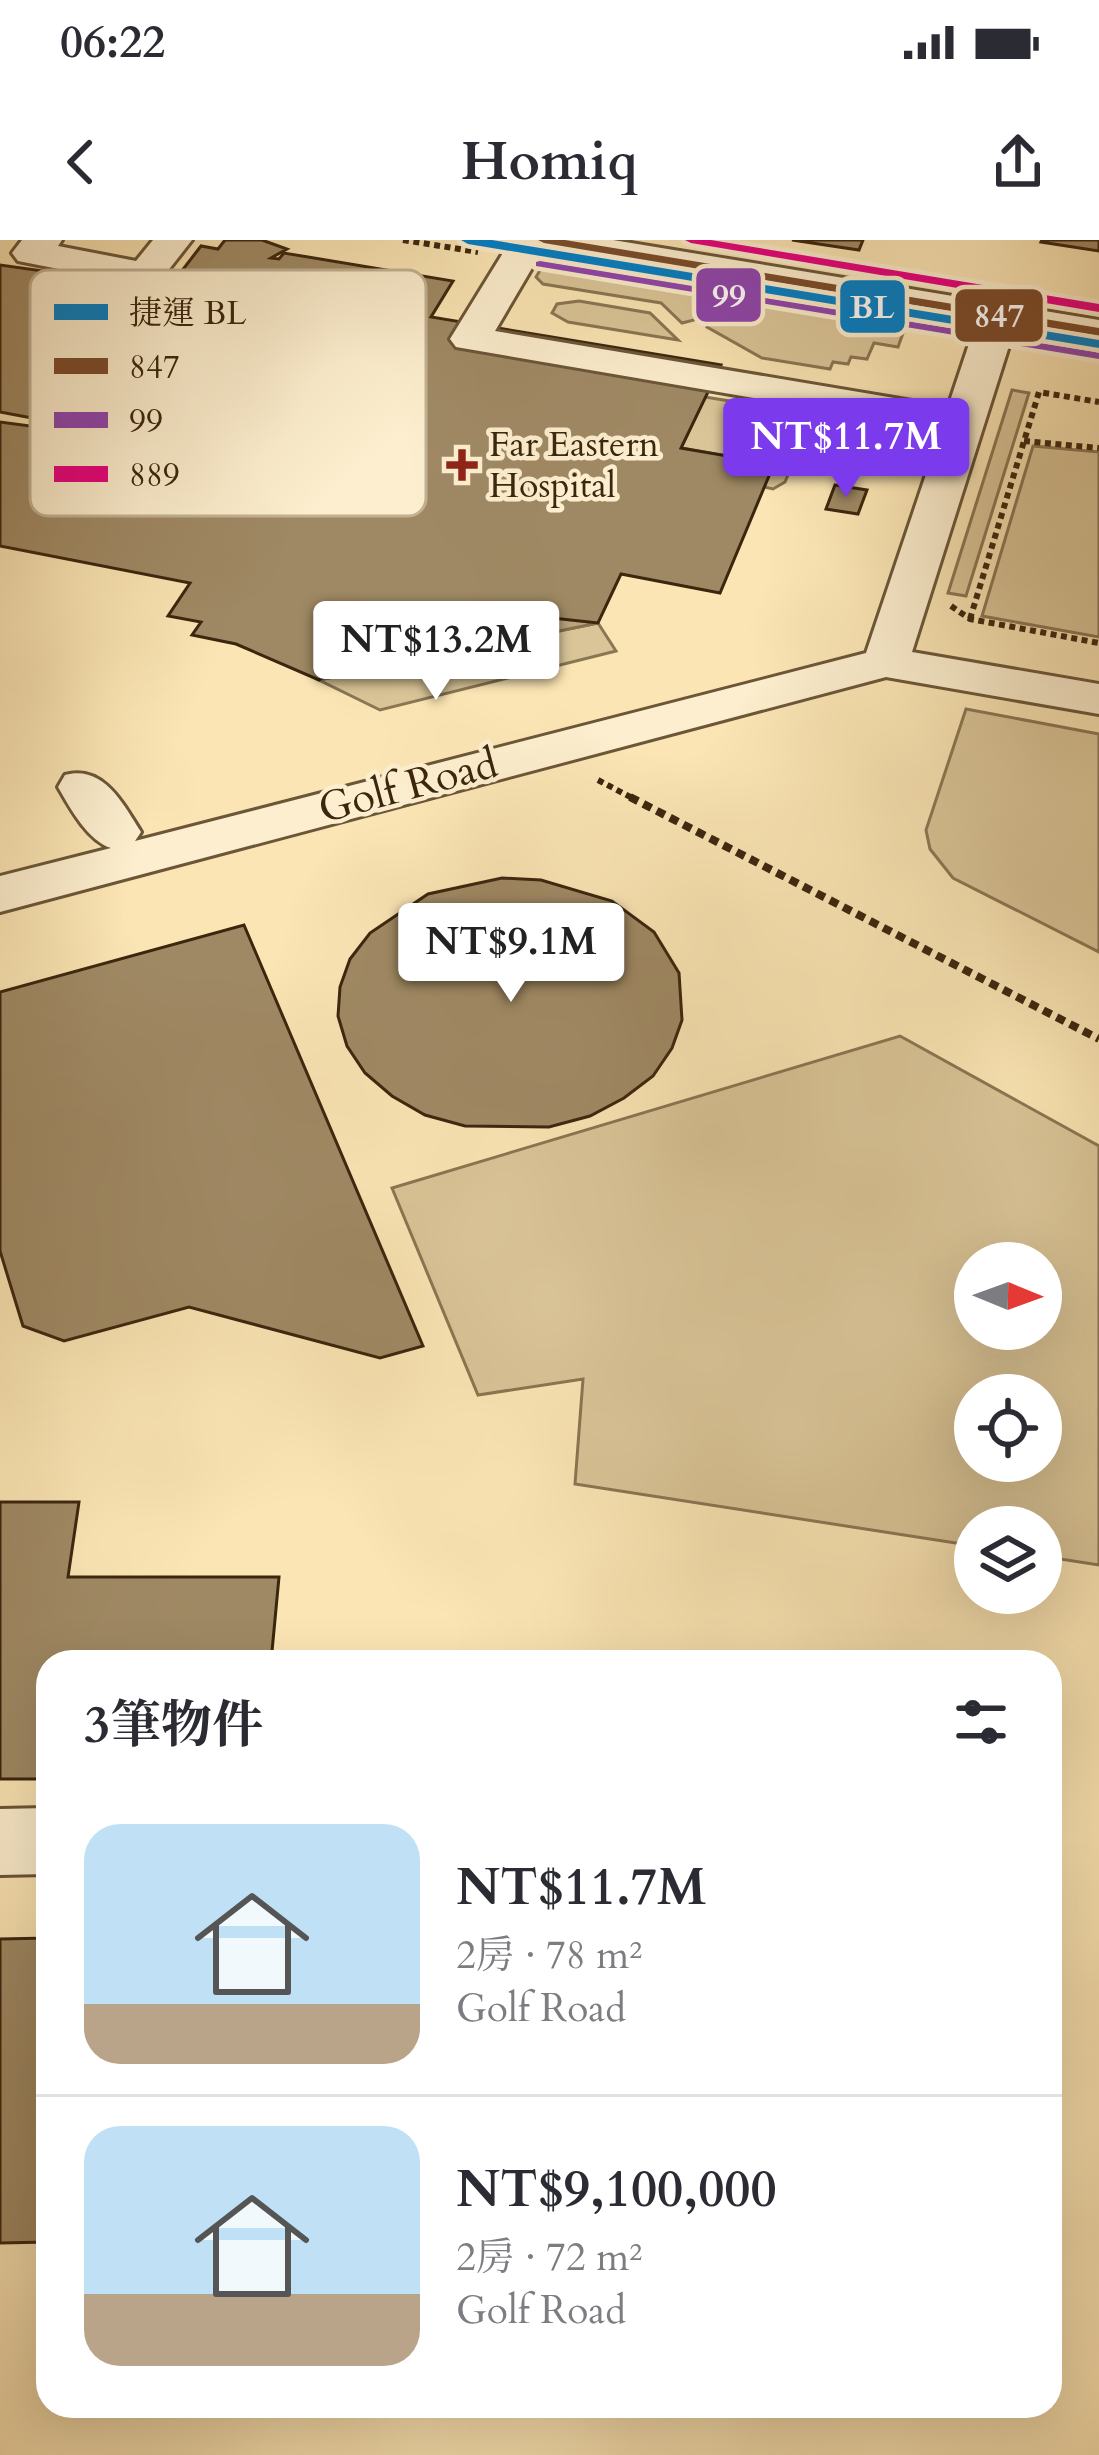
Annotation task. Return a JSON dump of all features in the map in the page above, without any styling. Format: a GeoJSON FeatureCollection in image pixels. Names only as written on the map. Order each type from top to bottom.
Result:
{"type":"FeatureCollection","features":[{"type":"Feature","properties":{"kind":"street"},"geometry":{"type":"LineString","coordinates":[[43,240],[31,254],[123,270]]}},
{"type":"Feature","properties":{"kind":"street"},"geometry":{"type":"LineString","coordinates":[[149,270],[173,240]]}},
{"type":"Feature","properties":{"kind":"street"},"geometry":{"type":"LineString","coordinates":[[530,240],[470,339],[964,422]]}},
{"type":"Feature","properties":{"kind":"street"},"geometry":{"type":"LineString","coordinates":[[544,240],[1099,332]]}},
{"type":"Feature","properties":{"kind":"street"},"geometry":{"type":"LineString","coordinates":[[891,647],[999,315]]}},
{"type":"Feature","properties":{"kind":"street","name":"Golf Road"},"geometry":{"type":"LineString","coordinates":[[0,862],[502,728],[891,647],[1099,669]]}},
{"type":"Feature","properties":{"kind":"street","name":"Golf Road"},"geometry":{"type":"LineString","coordinates":[[0,894],[541,751],[891,647],[1099,698]]}},
{"type":"Feature","properties":{"kind":"street"},"geometry":{"type":"LineString","coordinates":[[82,787],[116,832]]}},
{"type":"Feature","properties":{"kind":"street"},"geometry":{"type":"LineString","coordinates":[[0,1842],[36,1841]]}},
{"type":"Feature","properties":{"kind":"path"},"geometry":{"type":"LineString","coordinates":[[403,240],[478,252]]}},
{"type":"Feature","properties":{"kind":"path"},"geometry":{"type":"LineString","coordinates":[[970,619],[1039,392],[1099,401]]}},
{"type":"Feature","properties":{"kind":"path"},"geometry":{"type":"LineString","coordinates":[[1024,441],[1099,448]]}},
{"type":"Feature","properties":{"kind":"path"},"geometry":{"type":"LineString","coordinates":[[936,597],[970,619],[1099,643]]}},
{"type":"Feature","properties":{"kind":"path"},"geometry":{"type":"LineString","coordinates":[[541,751],[1099,1039]]}},
{"type":"Feature","properties":{"kind":"shaded area"},"geometry":{"type":"Polygon","coordinates":[[[542,267],[707,294],[694,320],[682,323],[661,303],[543,284],[536,277],[542,267]]]}},
{"type":"Feature","properties":{"kind":"shaded area"},"geometry":{"type":"Polygon","coordinates":[[[721,296],[906,325],[898,347],[874,343],[867,359],[851,357],[848,364],[833,362],[830,369],[762,358],[707,327],[721,296]]]}},
{"type":"Feature","properties":{"kind":"shaded area"},"geometry":{"type":"Polygon","coordinates":[[[579,301],[650,313],[678,340],[568,322],[552,313],[557,304],[579,301]]]}},
{"type":"Feature","properties":{"kind":"shaded area"},"geometry":{"type":"Polygon","coordinates":[[[1012,390],[1029,393],[966,596],[948,593],[1012,390]]]}},
{"type":"Feature","properties":{"kind":"shaded area"},"geometry":{"type":"Polygon","coordinates":[[[705,397],[803,413],[809,424],[785,482],[773,489],[764,487],[773,464],[681,448],[705,397]]]}},
{"type":"Feature","properties":{"kind":"shaded area"},"geometry":{"type":"Polygon","coordinates":[[[1033,446],[1099,452],[1099,637],[982,616],[1033,446]]]}},
{"type":"Feature","properties":{"kind":"shaded area"},"geometry":{"type":"Polygon","coordinates":[[[516,614],[598,623],[319,680],[364,651],[412,631],[516,614]]]}},
{"type":"Feature","properties":{"kind":"shaded area"},"geometry":{"type":"Polygon","coordinates":[[[598,623],[616,651],[380,710],[319,680],[598,623]]]}},
{"type":"Feature","properties":{"kind":"shaded area"},"geometry":{"type":"Polygon","coordinates":[[[966,709],[1099,734],[1099,952],[953,878],[930,849],[926,830],[966,709]]]}},
{"type":"Feature","properties":{"kind":"shaded area"},"geometry":{"type":"Polygon","coordinates":[[[900,1036],[1099,1146],[1099,1565],[1062,1559],[1062,1506],[954,1506],[954,1543],[575,1484],[583,1379],[478,1395],[392,1188],[900,1036]]]}},
{"type":"Feature","properties":{"kind":"building"},"geometry":{"type":"Polygon","coordinates":[[[225,240],[262,240],[287,249],[271,258],[279,259],[284,253],[387,270],[182,270],[201,246],[218,249],[225,240]]]}},
{"type":"Feature","properties":{"kind":"building"},"geometry":{"type":"Polygon","coordinates":[[[792,240],[863,240],[859,250],[792,240]]]}},
{"type":"Feature","properties":{"kind":"building"},"geometry":{"type":"Polygon","coordinates":[[[1099,240],[1099,251],[1041,242],[1099,240]]]}},
{"type":"Feature","properties":{"kind":"building"},"geometry":{"type":"Polygon","coordinates":[[[0,265],[36,270],[30,270],[30,418],[0,412],[0,265]]]}},
{"type":"Feature","properties":{"kind":"building"},"geometry":{"type":"Polygon","coordinates":[[[426,277],[453,281],[431,317],[721,365],[681,448],[774,464],[720,593],[621,574],[598,623],[516,614],[449,620],[369,647],[319,680],[236,644],[192,635],[201,622],[168,616],[190,583],[0,546],[0,422],[30,426],[30,516],[426,516],[426,277]]]}},
{"type":"Feature","properties":{"kind":"building"},"geometry":{"type":"Polygon","coordinates":[[[835,485],[867,490],[858,514],[826,509],[835,485]]]}},
{"type":"Feature","properties":{"kind":"building"},"geometry":{"type":"Polygon","coordinates":[[[502,878],[541,880],[612,901],[654,932],[679,973],[682,1020],[672,1048],[653,1076],[590,1116],[549,1127],[465,1126],[425,1115],[365,1073],[347,1046],[338,1016],[340,987],[350,959],[370,933],[428,894],[502,878]]]}},
{"type":"Feature","properties":{"kind":"building"},"geometry":{"type":"Polygon","coordinates":[[[244,925],[423,1346],[380,1358],[189,1307],[64,1341],[23,1326],[0,1251],[0,992],[244,925]]]}},
{"type":"Feature","properties":{"kind":"building"},"geometry":{"type":"Polygon","coordinates":[[[0,1502],[79,1502],[68,1577],[279,1577],[272,1650],[36,1650],[36,1779],[0,1779],[0,1502]]]}},
{"type":"Feature","properties":{"kind":"building"},"geometry":{"type":"Polygon","coordinates":[[[36,1938],[36,2242],[0,2243],[0,1939],[36,1938]]]}},
{"type":"Feature","properties":{"kind":"metro line","name":"BL"},"geometry":{"type":"LineString","coordinates":[[468,240],[1099,344]]}},
{"type":"Feature","properties":{"kind":"transit line","name":"847"},"geometry":{"type":"LineString","coordinates":[[544,240],[1099,332]]}},
{"type":"Feature","properties":{"kind":"transit line","name":"889"},"geometry":{"type":"LineString","coordinates":[[691,240],[1099,308]]}},
{"type":"Feature","properties":{"kind":"transit line","name":"99"},"geometry":{"type":"LineString","coordinates":[[540,264],[1095,356]]}},
{"type":"Feature","properties":{"kind":"place","name":"Far Eastern Hospital"},"geometry":{"type":"Point","coordinates":[462,465]}}]}
